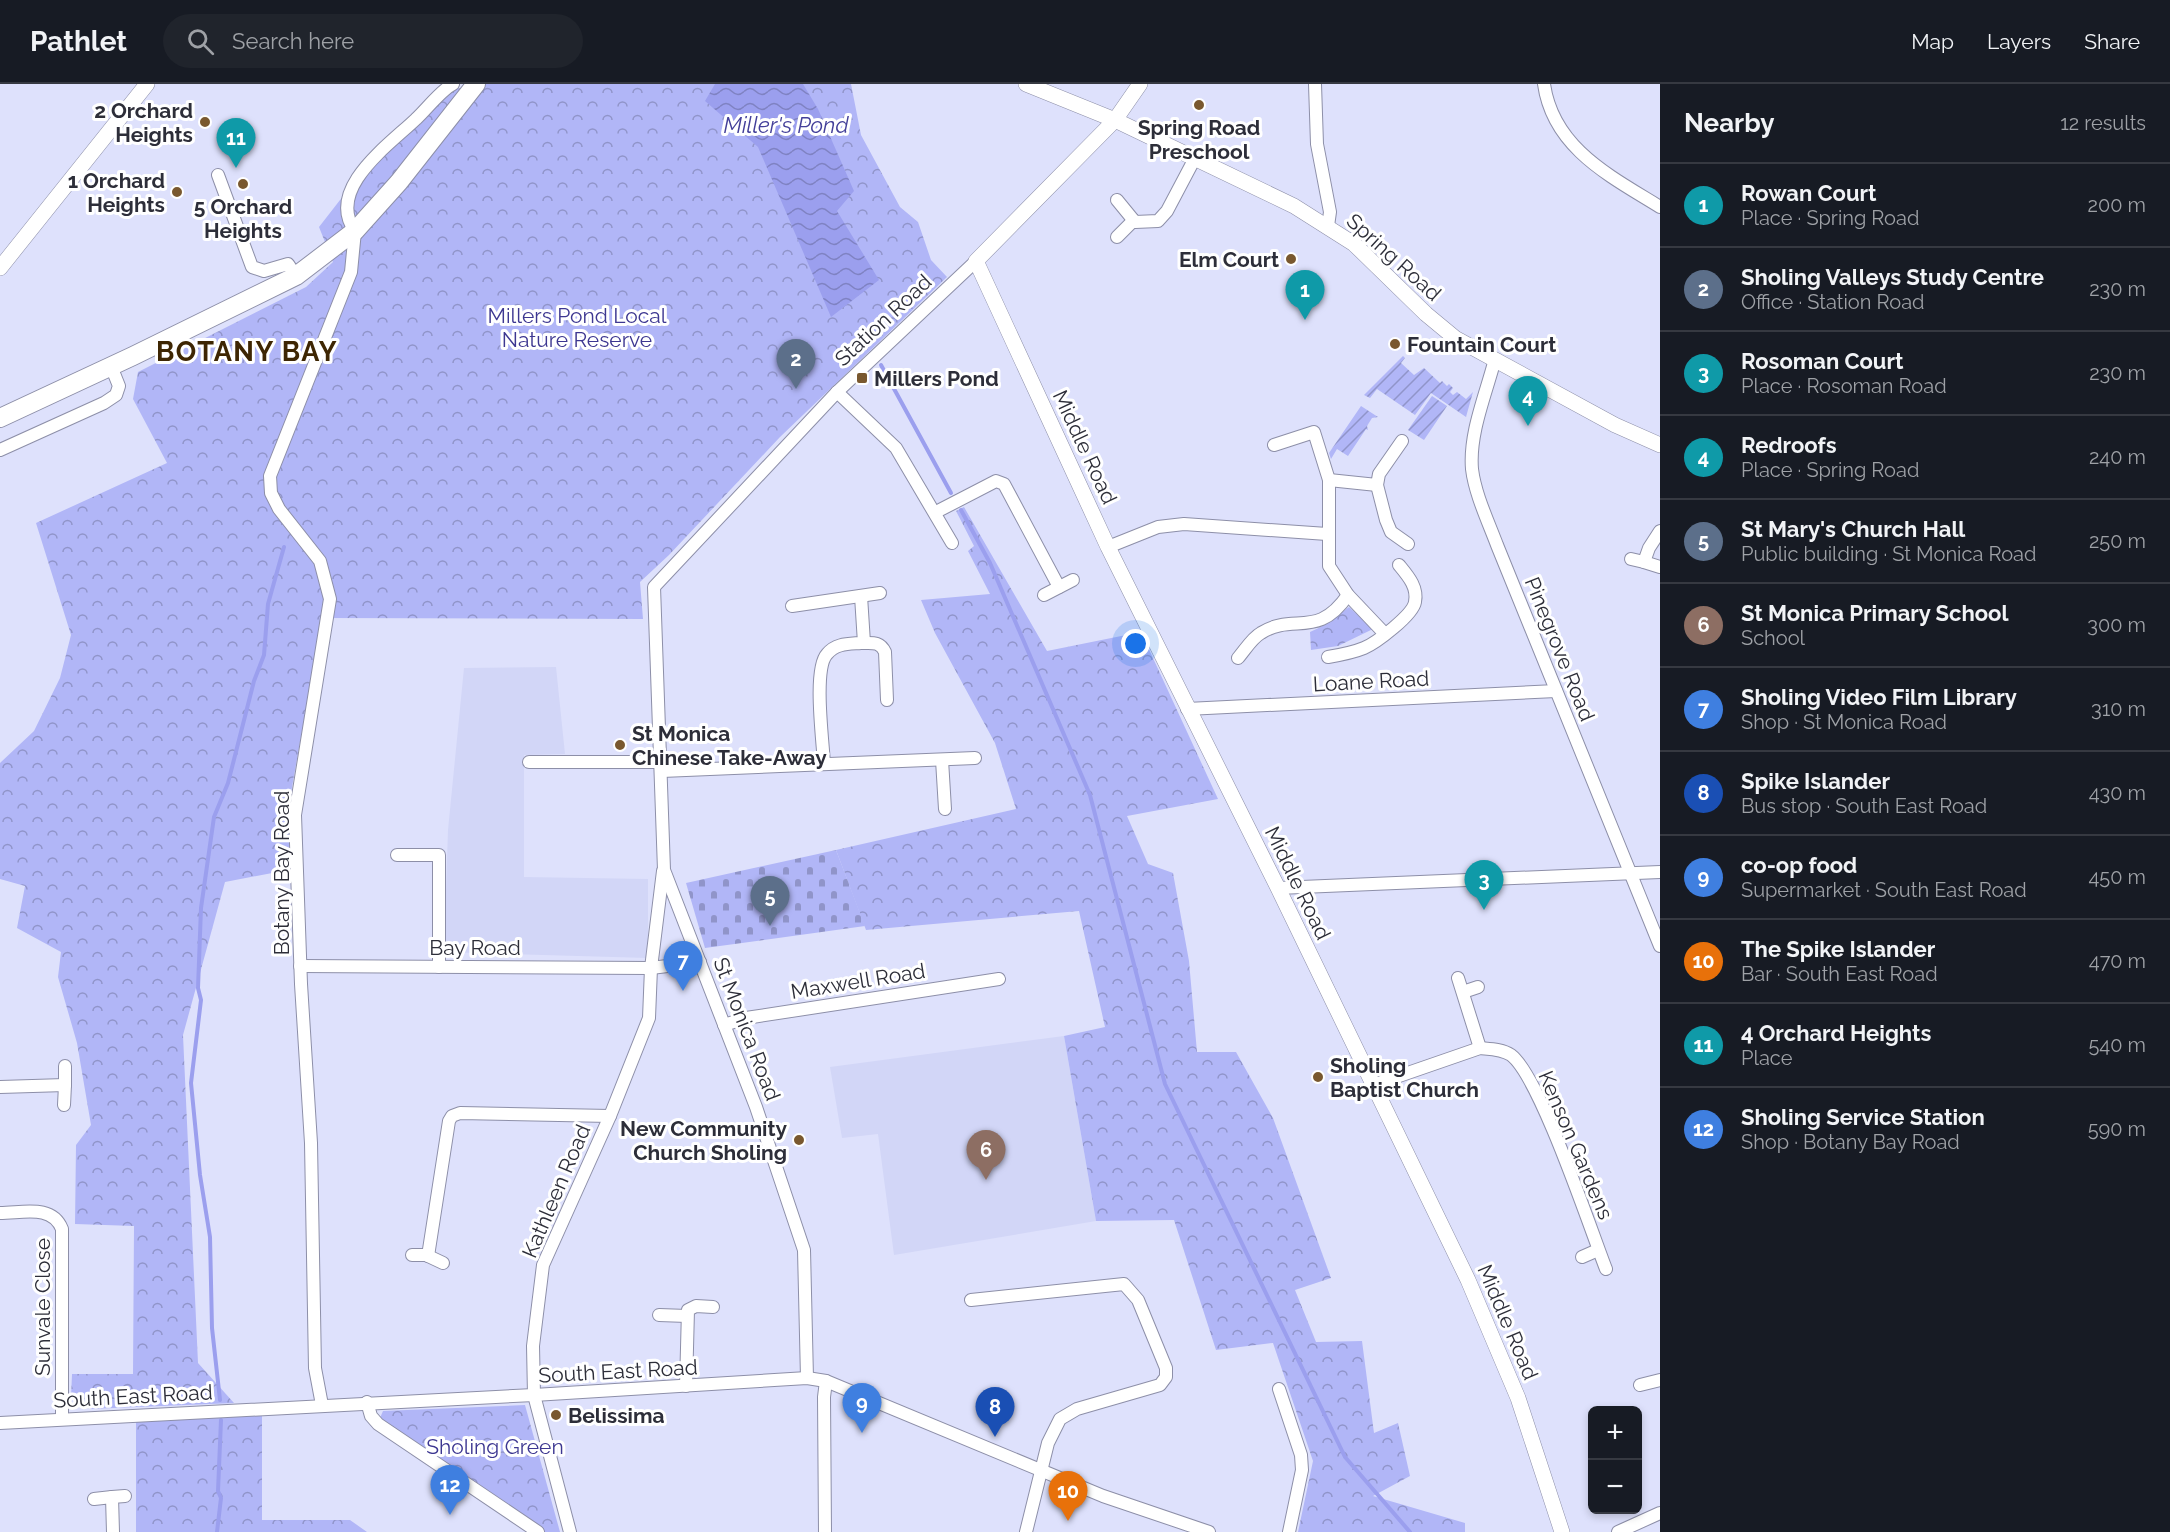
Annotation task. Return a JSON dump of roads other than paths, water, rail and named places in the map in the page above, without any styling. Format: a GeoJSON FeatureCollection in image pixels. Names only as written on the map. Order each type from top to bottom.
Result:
{"type":"FeatureCollection","features":[{"type":"Feature","properties":{"kind":"main road"},"geometry":{"type":"LineString","coordinates":[[0,417],[296,276],[355,231],[399,182],[471,85]]}},
{"type":"Feature","properties":{"kind":"street"},"geometry":{"type":"LineString","coordinates":[[0,268],[147,84]]}},
{"type":"Feature","properties":{"kind":"street"},"geometry":{"type":"LineString","coordinates":[[355,231],[348,222],[346,209],[354,185],[371,160],[453,84]]}},
{"type":"Feature","properties":{"kind":"street","name":"Spring Road"},"geometry":{"type":"LineString","coordinates":[[1026,84],[1115,120],[1294,206],[1354,244],[1455,338],[1615,425],[1660,445]]}},
{"type":"Feature","properties":{"kind":"street","name":"Station Road"},"geometry":{"type":"LineString","coordinates":[[654,586],[837,392],[976,261],[1115,120],[1140,84]]}},
{"type":"Feature","properties":{"kind":"street"},"geometry":{"type":"LineString","coordinates":[[1315,84],[1317,144],[1330,212],[1328,226]]}},
{"type":"Feature","properties":{"kind":"street"},"geometry":{"type":"LineString","coordinates":[[1545,84],[1547,102],[1555,123],[1571,145],[1603,172],[1660,207]]}},
{"type":"Feature","properties":{"kind":"street"},"geometry":{"type":"LineString","coordinates":[[1116,200],[1133,221],[1151,223],[1163,218],[1195,158]]}},
{"type":"Feature","properties":{"kind":"street"},"geometry":{"type":"LineString","coordinates":[[218,175],[252,267],[264,271],[288,264],[296,276]]}},
{"type":"Feature","properties":{"kind":"street"},"geometry":{"type":"LineString","coordinates":[[1117,237],[1133,221]]}},
{"type":"Feature","properties":{"kind":"street","name":"Botany Bay Road"},"geometry":{"type":"LineString","coordinates":[[322,1405],[315,1368],[310,1139],[300,966],[296,798],[313,714],[330,599],[320,561],[279,509],[271,493],[270,476],[351,272],[355,231]]}},
{"type":"Feature","properties":{"kind":"street","name":"Middle Road"},"geometry":{"type":"LineString","coordinates":[[976,261],[1108,547],[1278,888],[1468,1280],[1518,1398],[1562,1532]]}},
{"type":"Feature","properties":{"kind":"street","name":"Pinegrove Road"},"geometry":{"type":"LineString","coordinates":[[1495,359],[1475,432],[1472,464],[1474,478],[1497,545],[1660,946]]}},
{"type":"Feature","properties":{"kind":"street"},"geometry":{"type":"LineString","coordinates":[[0,450],[104,403],[116,395],[119,386],[111,366]]}},
{"type":"Feature","properties":{"kind":"street"},"geometry":{"type":"LineString","coordinates":[[837,392],[896,448],[936,512],[952,543]]}},
{"type":"Feature","properties":{"kind":"street"},"geometry":{"type":"LineString","coordinates":[[1274,445],[1314,432],[1329,480],[1329,566],[1348,595],[1385,634]]}},
{"type":"Feature","properties":{"kind":"street"},"geometry":{"type":"LineString","coordinates":[[1402,441],[1379,474],[1377,485],[1391,532],[1408,544]]}},
{"type":"Feature","properties":{"kind":"street"},"geometry":{"type":"LineString","coordinates":[[1329,480],[1377,485]]}},
{"type":"Feature","properties":{"kind":"street"},"geometry":{"type":"LineString","coordinates":[[936,512],[996,481],[1004,484],[1059,587]]}},
{"type":"Feature","properties":{"kind":"street"},"geometry":{"type":"LineString","coordinates":[[1108,547],[1158,527],[1184,524],[1328,534]]}},
{"type":"Feature","properties":{"kind":"street"},"geometry":{"type":"LineString","coordinates":[[1644,562],[1649,548],[1660,531]]}},
{"type":"Feature","properties":{"kind":"street"},"geometry":{"type":"LineString","coordinates":[[1631,559],[1660,567]]}},
{"type":"Feature","properties":{"kind":"street"},"geometry":{"type":"LineString","coordinates":[[1328,657],[1362,649],[1385,634],[1415,606],[1413,582],[1399,565]]}},
{"type":"Feature","properties":{"kind":"street"},"geometry":{"type":"LineString","coordinates":[[1044,595],[1073,580]]}},
{"type":"Feature","properties":{"kind":"street","name":"St Monica Road"},"geometry":{"type":"LineString","coordinates":[[654,586],[662,767],[663,870],[756,1107],[804,1250],[807,1378]]}},
{"type":"Feature","properties":{"kind":"street"},"geometry":{"type":"LineString","coordinates":[[792,606],[880,593]]}},
{"type":"Feature","properties":{"kind":"street"},"geometry":{"type":"LineString","coordinates":[[1238,658],[1260,633],[1277,627],[1322,620],[1337,611],[1348,595]]}},
{"type":"Feature","properties":{"kind":"street"},"geometry":{"type":"LineString","coordinates":[[861,596],[864,643]]}},
{"type":"Feature","properties":{"kind":"street"},"geometry":{"type":"LineString","coordinates":[[824,765],[821,665],[826,654],[837,646],[864,643],[876,643],[884,649],[887,700]]}},
{"type":"Feature","properties":{"kind":"street","name":"Loane Road"},"geometry":{"type":"LineString","coordinates":[[1187,709],[1556,691]]}},
{"type":"Feature","properties":{"kind":"street"},"geometry":{"type":"LineString","coordinates":[[529,762],[662,767],[824,765],[975,758]]}},
{"type":"Feature","properties":{"kind":"street"},"geometry":{"type":"LineString","coordinates":[[942,760],[945,810]]}},
{"type":"Feature","properties":{"kind":"street"},"geometry":{"type":"LineString","coordinates":[[397,855],[439,855],[439,967]]}},
{"type":"Feature","properties":{"kind":"street","name":"Kathleen Road"},"geometry":{"type":"LineString","coordinates":[[570,1532],[534,1395],[533,1346],[543,1265],[610,1116],[649,1017],[651,968],[663,870]]}},
{"type":"Feature","properties":{"kind":"street"},"geometry":{"type":"LineString","coordinates":[[1278,888],[1660,872]]}},
{"type":"Feature","properties":{"kind":"street","name":"Bay Road"},"geometry":{"type":"LineString","coordinates":[[300,966],[651,968],[700,962]]}},
{"type":"Feature","properties":{"kind":"street"},"geometry":{"type":"LineString","coordinates":[[1373,1085],[1480,1048],[1458,978]]}},
{"type":"Feature","properties":{"kind":"street","name":"Maxwell Road"},"geometry":{"type":"LineString","coordinates":[[724,1024],[746,1018],[999,979]]}},
{"type":"Feature","properties":{"kind":"street"},"geometry":{"type":"LineString","coordinates":[[1463,992],[1478,987]]}},
{"type":"Feature","properties":{"kind":"street","name":"Kenson Gardens"},"geometry":{"type":"LineString","coordinates":[[1480,1048],[1507,1053],[1519,1063],[1527,1076],[1606,1269]]}},
{"type":"Feature","properties":{"kind":"street"},"geometry":{"type":"LineString","coordinates":[[64,1105],[65,1066]]}},
{"type":"Feature","properties":{"kind":"street"},"geometry":{"type":"LineString","coordinates":[[0,1087],[64,1084]]}},
{"type":"Feature","properties":{"kind":"street"},"geometry":{"type":"LineString","coordinates":[[428,1256],[449,1121],[452,1116],[460,1113],[610,1116]]}},
{"type":"Feature","properties":{"kind":"street","name":"Sunvale Close"},"geometry":{"type":"LineString","coordinates":[[0,1213],[50,1213],[58,1220],[62,1229],[62,1419]]}},
{"type":"Feature","properties":{"kind":"street","name":"Kenson Gardens"},"geometry":{"type":"LineString","coordinates":[[1582,1257],[1599,1250]]}},
{"type":"Feature","properties":{"kind":"street"},"geometry":{"type":"LineString","coordinates":[[412,1255],[428,1256],[443,1263]]}},
{"type":"Feature","properties":{"kind":"street"},"geometry":{"type":"LineString","coordinates":[[971,1300],[1120,1284],[1133,1292],[1166,1368],[1165,1380],[1156,1386],[1077,1408],[1065,1414],[1051,1434],[1026,1532]]}},
{"type":"Feature","properties":{"kind":"street"},"geometry":{"type":"LineString","coordinates":[[687,1386],[689,1308],[713,1307]]}},
{"type":"Feature","properties":{"kind":"street"},"geometry":{"type":"LineString","coordinates":[[659,1315],[687,1316]]}},
{"type":"Feature","properties":{"kind":"street","name":"South East Road"},"geometry":{"type":"LineString","coordinates":[[0,1423],[807,1378],[826,1381],[1161,1517],[1209,1532]]}},
{"type":"Feature","properties":{"kind":"street"},"geometry":{"type":"LineString","coordinates":[[1640,1385],[1660,1380]]}},
{"type":"Feature","properties":{"kind":"street"},"geometry":{"type":"LineString","coordinates":[[825,1532],[824,1397],[826,1381]]}},
{"type":"Feature","properties":{"kind":"street"},"geometry":{"type":"LineString","coordinates":[[1279,1389],[1301,1455],[1302,1470],[1289,1532]]}},
{"type":"Feature","properties":{"kind":"street"},"geometry":{"type":"LineString","coordinates":[[367,1402],[371,1416],[378,1424],[538,1532]]}},
{"type":"Feature","properties":{"kind":"street"},"geometry":{"type":"LineString","coordinates":[[94,1499],[118,1497],[113,1532]]}},
{"type":"Feature","properties":{"kind":"street"},"geometry":{"type":"LineString","coordinates":[[1618,1532],[1660,1513]]}},
{"type":"Feature","properties":{"kind":"water","name":"Miller's Pond"},"geometry":{"type":"Polygon","coordinates":[[[715,84],[803,84],[818,109],[854,191],[837,211],[879,280],[831,317],[758,147],[705,101],[715,84]]]}},
{"type":"Feature","properties":{"kind":"waterway"},"geometry":{"type":"LineString","coordinates":[[881,365],[951,493]]}},
{"type":"Feature","properties":{"kind":"waterway"},"geometry":{"type":"LineString","coordinates":[[961,510],[990,563],[1090,795],[1165,1084],[1345,1457],[1410,1532]]}},
{"type":"Feature","properties":{"kind":"waterway"},"geometry":{"type":"LineString","coordinates":[[220,1400],[212,1328],[210,1237],[200,1175],[191,1083],[201,1000],[198,988],[201,908],[214,817],[228,783],[254,681],[264,655],[268,604],[284,547]]}},
{"type":"Feature","properties":{"kind":"waterway"},"geometry":{"type":"LineString","coordinates":[[217,1532],[221,1498],[218,1491],[221,1420]]}},
{"type":"Feature","properties":{"kind":"place","name":"Spring Road Preschool"},"geometry":{"type":"Point","coordinates":[1199,105]}},
{"type":"Feature","properties":{"kind":"place","name":"2 Orchard Heights"},"geometry":{"type":"Point","coordinates":[205,122]}},
{"type":"Feature","properties":{"kind":"place","name":"4 Orchard Heights"},"geometry":{"type":"Point","coordinates":[236,168]}},
{"type":"Feature","properties":{"kind":"place","name":"5 Orchard Heights"},"geometry":{"type":"Point","coordinates":[243,184]}},
{"type":"Feature","properties":{"kind":"place","name":"1 Orchard Heights"},"geometry":{"type":"Point","coordinates":[177,192]}},
{"type":"Feature","properties":{"kind":"place","name":"Elm Court"},"geometry":{"type":"Point","coordinates":[1291,259]}},
{"type":"Feature","properties":{"kind":"place","name":"Rowan Court"},"geometry":{"type":"Point","coordinates":[1305,320]}},
{"type":"Feature","properties":{"kind":"place","name":"Fountain Court"},"geometry":{"type":"Point","coordinates":[1395,344]}},
{"type":"Feature","properties":{"kind":"place","name":"Millers Pond"},"geometry":{"type":"Point","coordinates":[862,378]}},
{"type":"Feature","properties":{"kind":"place","name":"Sholing Valleys Study Centre"},"geometry":{"type":"Point","coordinates":[796,389]}},
{"type":"Feature","properties":{"kind":"place","name":"Redroofs"},"geometry":{"type":"Point","coordinates":[1528,426]}},
{"type":"Feature","properties":{"kind":"place","name":"St Monica Chinese Take-Away"},"geometry":{"type":"Point","coordinates":[620,745]}},
{"type":"Feature","properties":{"kind":"place","name":"Rosoman Court"},"geometry":{"type":"Point","coordinates":[1484,910]}},
{"type":"Feature","properties":{"kind":"place","name":"St Mary's Church Hall"},"geometry":{"type":"Point","coordinates":[770,926]}},
{"type":"Feature","properties":{"kind":"place","name":"Sholing Video Film Library"},"geometry":{"type":"Point","coordinates":[683,991]}},
{"type":"Feature","properties":{"kind":"place","name":"Sholing Baptist Church"},"geometry":{"type":"Point","coordinates":[1318,1077]}},
{"type":"Feature","properties":{"kind":"place","name":"New Community Church Sholing"},"geometry":{"type":"Point","coordinates":[799,1140]}},
{"type":"Feature","properties":{"kind":"place","name":"St Monica Primary School"},"geometry":{"type":"Point","coordinates":[986,1180]}},
{"type":"Feature","properties":{"kind":"place","name":"Belissima"},"geometry":{"type":"Point","coordinates":[556,1415]}},
{"type":"Feature","properties":{"kind":"place","name":"co-op food"},"geometry":{"type":"Point","coordinates":[862,1433]}},
{"type":"Feature","properties":{"kind":"place","name":"Spike Islander"},"geometry":{"type":"Point","coordinates":[995,1437]}},
{"type":"Feature","properties":{"kind":"place","name":"Sholing Service Station"},"geometry":{"type":"Point","coordinates":[450,1515]}},
{"type":"Feature","properties":{"kind":"place","name":"The Spike Islander"},"geometry":{"type":"Point","coordinates":[1068,1521]}},
{"type":"Feature","properties":{"kind":"district","name":"BOTANY BAY"},"geometry":{"type":"Point","coordinates":[247,351]}},
{"type":"Feature","properties":{"kind":"park label","name":"Millers Pond Local Nature Reserve"},"geometry":{"type":"Point","coordinates":[577,327]}},
{"type":"Feature","properties":{"kind":"park label","name":"Sholing Green"},"geometry":{"type":"Point","coordinates":[495,1446]}}]}
